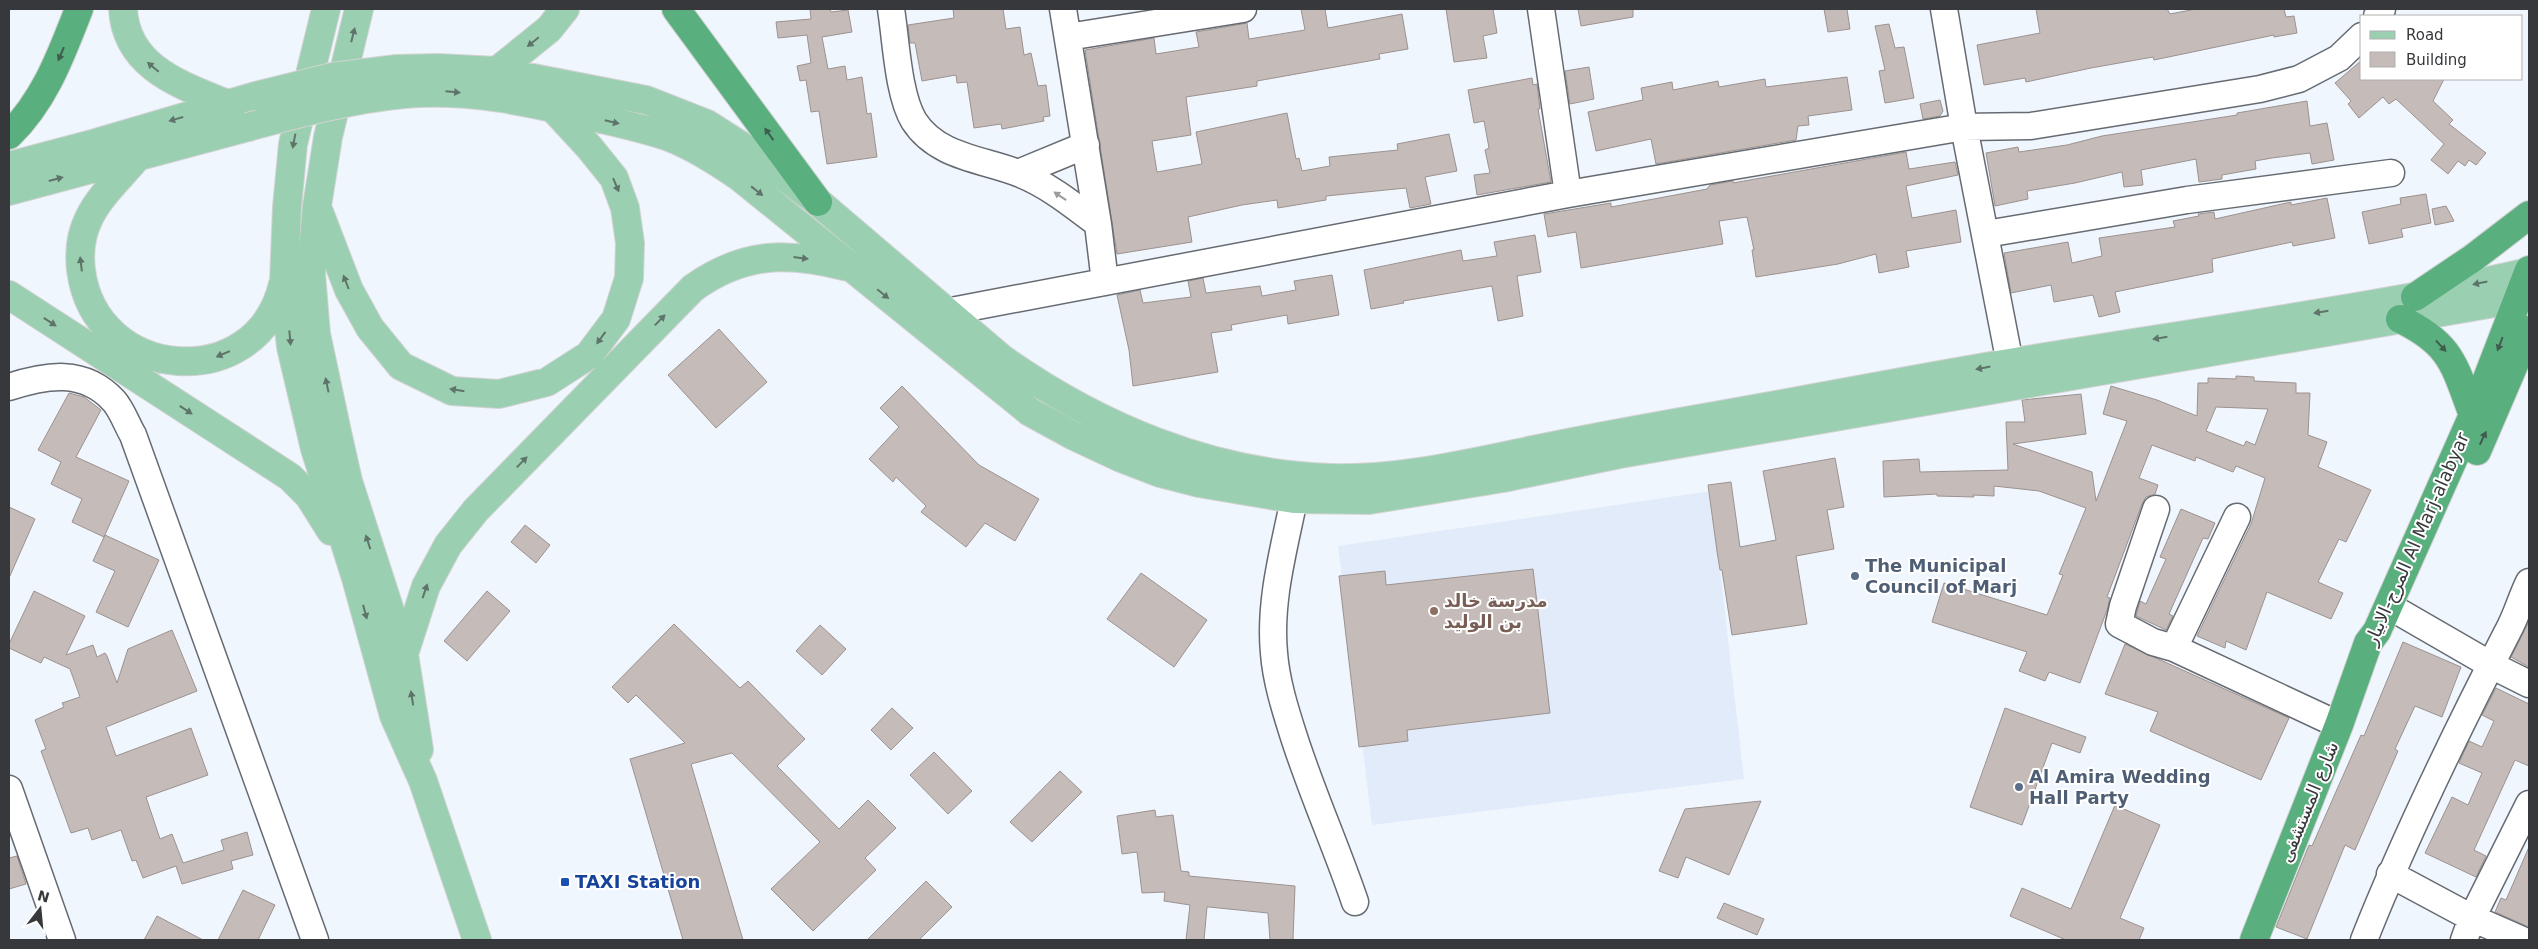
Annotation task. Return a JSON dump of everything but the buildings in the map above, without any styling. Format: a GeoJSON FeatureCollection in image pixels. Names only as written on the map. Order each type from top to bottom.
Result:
{"type":"FeatureCollection","features":[{"type":"Feature","properties":{"kind":"highway"},"geometry":{"type":"LineString","coordinates":[[9,135],[27,117],[47,85],[79,9]]}},
{"type":"Feature","properties":{"kind":"highway"},"geometry":{"type":"LineString","coordinates":[[677,9],[818,202]]}},
{"type":"Feature","properties":{"kind":"highway"},"geometry":{"type":"LineString","coordinates":[[2529,215],[2408,308],[2419,328],[2445,349],[2484,414],[2529,373]]}},
{"type":"Feature","properties":{"kind":"highway","name":"المرج-الابيار Al Marj-alabyar"},"geometry":{"type":"LineString","coordinates":[[2362,664],[2392,634],[2401,614],[2484,414],[2527,282]]}},
{"type":"Feature","properties":{"kind":"highway","name":"المرج-الابيار Al Marj-alabyar"},"geometry":{"type":"LineString","coordinates":[[2362,664],[2368,642],[2377,631],[2484,414],[2529,330]]}},
{"type":"Feature","properties":{"kind":"highway","name":"شارع المستشفى"},"geometry":{"type":"LineString","coordinates":[[2254,940],[2362,664]]}},
{"type":"Feature","properties":{"kind":"main road"},"geometry":{"type":"LineString","coordinates":[[123,9],[123,18],[131,40],[145,60],[168,79],[227,104]]}},
{"type":"Feature","properties":{"kind":"main road"},"geometry":{"type":"LineString","coordinates":[[326,9],[293,144],[287,207],[284,280],[290,347],[315,449],[356,578],[394,716],[422,781],[477,940]]}},
{"type":"Feature","properties":{"kind":"main road"},"geometry":{"type":"LineString","coordinates":[[359,9],[328,137],[317,206],[312,274],[316,334],[348,481],[404,654],[422,781]]}},
{"type":"Feature","properties":{"kind":"main road"},"geometry":{"type":"LineString","coordinates":[[497,71],[549,29],[564,9]]}},
{"type":"Feature","properties":{"kind":"main road"},"geometry":{"type":"LineString","coordinates":[[9,191],[330,105],[373,97],[401,82],[438,68],[497,71],[646,100],[687,114],[747,149],[818,202],[1001,358],[1039,385],[1103,421],[1156,442],[1196,455],[1270,471],[1329,478],[1412,474],[1621,432],[2012,374],[2408,308],[2527,282]]}},
{"type":"Feature","properties":{"kind":"main road"},"geometry":{"type":"LineString","coordinates":[[9,166],[256,96],[332,77],[401,82],[441,92],[473,94],[552,107],[633,126],[670,138],[698,151],[748,184],[798,222],[851,268],[1030,412],[1074,436],[1160,473],[1217,486],[1294,499],[1369,500],[1408,494],[1620,454],[2012,374]]}},
{"type":"Feature","properties":{"kind":"main road"},"geometry":{"type":"LineString","coordinates":[[317,206],[349,290],[370,328],[401,366],[452,391],[500,394],[547,382],[589,355],[616,319],[629,278],[630,243],[625,208],[614,178],[589,147],[552,107]]}},
{"type":"Feature","properties":{"kind":"main road"},"geometry":{"type":"LineString","coordinates":[[138,156],[98,203],[88,219],[80,255],[83,282],[96,313],[115,336],[141,352],[165,361],[193,363],[221,356],[244,344],[265,324],[279,303],[284,280]]}},
{"type":"Feature","properties":{"kind":"main road"},"geometry":{"type":"LineString","coordinates":[[404,654],[426,586],[448,545],[476,510],[693,288],[714,274],[733,265],[755,259],[794,257],[851,268],[902,274]]}},
{"type":"Feature","properties":{"kind":"main road"},"geometry":{"type":"LineString","coordinates":[[9,295],[290,477],[309,496],[324,519],[356,578]]}},
{"type":"Feature","properties":{"kind":"street"},"geometry":{"type":"LineString","coordinates":[[891,9],[905,100],[914,120],[928,136],[954,153],[1018,173],[1051,190],[1098,224]]}},
{"type":"Feature","properties":{"kind":"street"},"geometry":{"type":"LineString","coordinates":[[1063,9],[1098,224],[1104,282]]}},
{"type":"Feature","properties":{"kind":"street"},"geometry":{"type":"LineString","coordinates":[[1068,37],[1243,9]]}},
{"type":"Feature","properties":{"kind":"street"},"geometry":{"type":"LineString","coordinates":[[1542,9],[1568,194]]}},
{"type":"Feature","properties":{"kind":"street"},"geometry":{"type":"LineString","coordinates":[[1944,9],[1964,127],[2012,374]]}},
{"type":"Feature","properties":{"kind":"street"},"geometry":{"type":"LineString","coordinates":[[946,312],[1568,194],[1964,127],[2031,126],[2260,89],[2307,74],[2339,58],[2360,38]]}},
{"type":"Feature","properties":{"kind":"street"},"geometry":{"type":"LineString","coordinates":[[1018,173],[1086,145]]}},
{"type":"Feature","properties":{"kind":"street"},"geometry":{"type":"LineString","coordinates":[[1986,234],[2187,200],[2391,173]]}},
{"type":"Feature","properties":{"kind":"street"},"geometry":{"type":"LineString","coordinates":[[9,387],[55,375],[87,381],[114,401],[133,435],[315,940]]}},
{"type":"Feature","properties":{"kind":"street"},"geometry":{"type":"LineString","coordinates":[[1294,499],[1276,585],[1273,615],[1274,654],[1285,708],[1298,751],[1355,902]]}},
{"type":"Feature","properties":{"kind":"street"},"geometry":{"type":"LineString","coordinates":[[2156,509],[2123,606],[2119,624],[2153,642],[2174,648],[2339,725]]}},
{"type":"Feature","properties":{"kind":"street"},"geometry":{"type":"LineString","coordinates":[[2174,648],[2237,517]]}},
{"type":"Feature","properties":{"kind":"street"},"geometry":{"type":"LineString","coordinates":[[2364,940],[2390,874],[2463,718],[2515,619],[2529,582]]}},
{"type":"Feature","properties":{"kind":"street"},"geometry":{"type":"LineString","coordinates":[[2401,614],[2490,665],[2529,684]]}},
{"type":"Feature","properties":{"kind":"street"},"geometry":{"type":"LineString","coordinates":[[9,789],[62,940]]}},
{"type":"Feature","properties":{"kind":"street"},"geometry":{"type":"LineString","coordinates":[[2468,929],[2529,804]]}},
{"type":"Feature","properties":{"kind":"street"},"geometry":{"type":"LineString","coordinates":[[2390,874],[2468,929],[2522,940]]}},
{"type":"Feature","properties":{"kind":"shaded area"},"geometry":{"type":"Polygon","coordinates":[[[1711,491],[1744,779],[1372,825],[1338,546],[1711,491]]]}},
{"type":"Feature","properties":{"kind":"place","name":"The Municipal Council of Marj"},"geometry":{"type":"Point","coordinates":[1855,576]}},
{"type":"Feature","properties":{"kind":"place","name":"مدرسة خالد بن الوليد"},"geometry":{"type":"Point","coordinates":[1434,611]}},
{"type":"Feature","properties":{"kind":"place","name":"Al Amira Wedding Hall Party"},"geometry":{"type":"Point","coordinates":[2019,787]}},
{"type":"Feature","properties":{"kind":"place","name":"TAXI Station"},"geometry":{"type":"Point","coordinates":[565,882]}}]}
